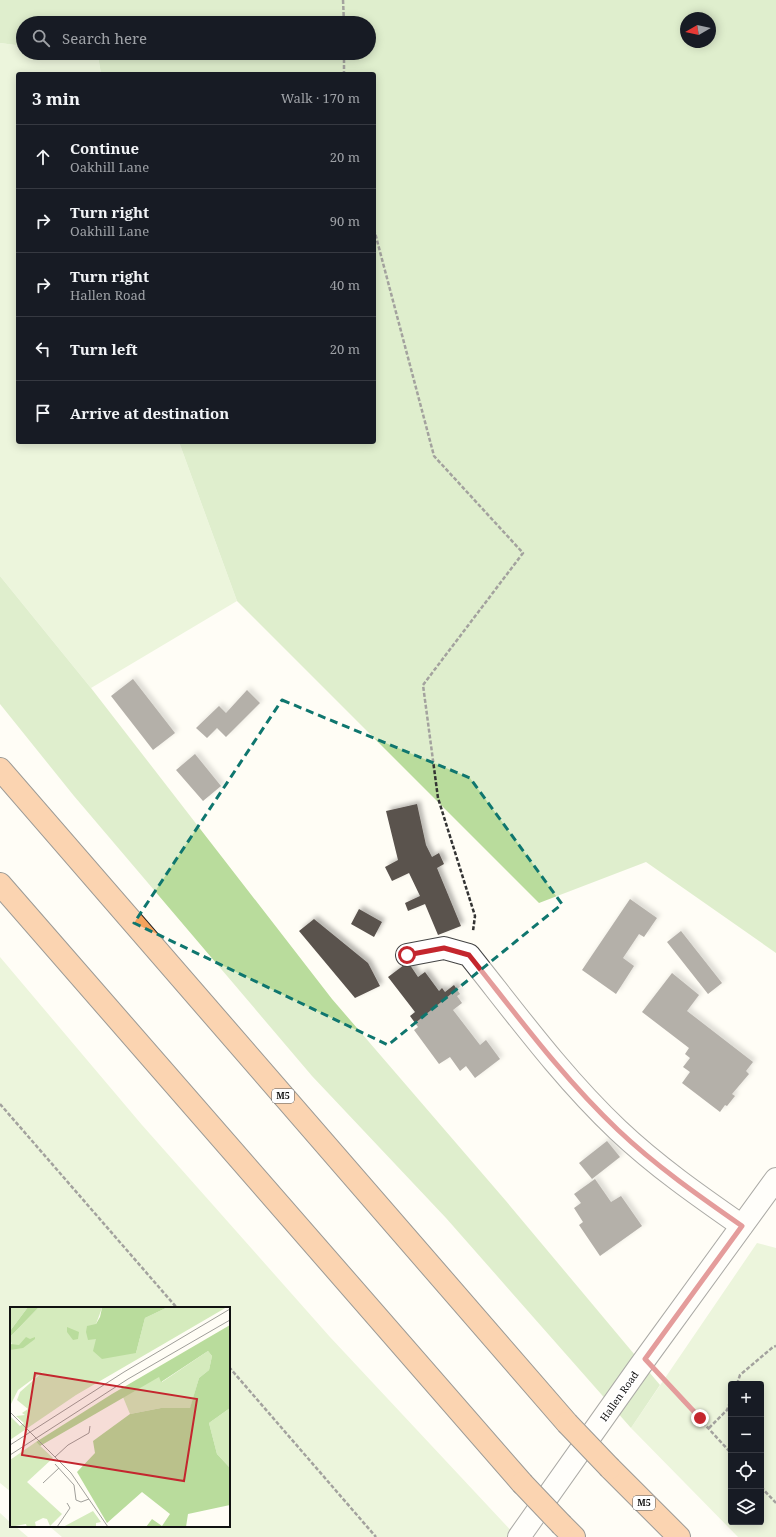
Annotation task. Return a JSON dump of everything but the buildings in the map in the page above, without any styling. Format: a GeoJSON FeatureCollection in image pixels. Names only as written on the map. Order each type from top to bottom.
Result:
{"type":"FeatureCollection","features":[{"type":"Feature","properties":{"kind":"highway","name":"M5"},"geometry":{"type":"LineString","coordinates":[[0,769],[567,1423],[679,1537]]}},
{"type":"Feature","properties":{"kind":"highway"},"geometry":{"type":"LineString","coordinates":[[0,884],[522,1483],[568,1531]]}},
{"type":"Feature","properties":{"kind":"street"},"geometry":{"type":"LineString","coordinates":[[407,955],[444,948],[469,955],[566,1076],[618,1130],[674,1177],[742,1226]]}},
{"type":"Feature","properties":{"kind":"street","name":"Hallen Road"},"geometry":{"type":"LineString","coordinates":[[519,1537],[645,1359],[776,1179]]}},
{"type":"Feature","properties":{"kind":"path"},"geometry":{"type":"LineString","coordinates":[[343,0],[344,16]]}},
{"type":"Feature","properties":{"kind":"path"},"geometry":{"type":"LineString","coordinates":[[344,60],[344,72]]}},
{"type":"Feature","properties":{"kind":"path"},"geometry":{"type":"LineString","coordinates":[[376,237],[434,456],[523,553],[423,686],[438,798],[475,916],[469,955]]}},
{"type":"Feature","properties":{"kind":"path"},"geometry":{"type":"LineString","coordinates":[[0,1104],[176,1307]]}},
{"type":"Feature","properties":{"kind":"path"},"geometry":{"type":"LineString","coordinates":[[738,1381],[740,1375],[776,1346]]}},
{"type":"Feature","properties":{"kind":"path"},"geometry":{"type":"LineString","coordinates":[[645,1359],[728,1450]]}},
{"type":"Feature","properties":{"kind":"path"},"geometry":{"type":"LineString","coordinates":[[230,1369],[376,1537]]}},
{"type":"Feature","properties":{"kind":"path"},"geometry":{"type":"LineString","coordinates":[[709,1428],[728,1408]]}},
{"type":"Feature","properties":{"kind":"path"},"geometry":{"type":"LineString","coordinates":[[763,1489],[776,1503]]}},
{"type":"Feature","properties":{"kind":"highlighted area"},"geometry":{"type":"Polygon","coordinates":[[[282,700],[470,778],[562,904],[388,1045],[134,923],[282,700]]]}},
{"type":"Feature","properties":{"kind":"green space"},"geometry":{"type":"Polygon","coordinates":[[[0,0],[776,0],[776,953],[646,862],[539,903],[237,601],[180,444],[376,444],[376,72],[101,72],[99,60],[376,60],[376,16],[16,16],[16,45],[0,43],[0,0]]]}},
{"type":"Feature","properties":{"kind":"green space"},"geometry":{"type":"Polygon","coordinates":[[[0,43],[16,45],[16,60],[99,60],[101,72],[16,72],[16,444],[180,444],[237,601],[91,688],[0,576],[0,43]]]}},
{"type":"Feature","properties":{"kind":"green space"},"geometry":{"type":"Polygon","coordinates":[[[0,576],[91,688],[332,999],[506,1201],[660,1385],[631,1428],[446,1218],[312,1076],[74,796],[0,704],[0,576]]]}},
{"type":"Feature","properties":{"kind":"green space"},"geometry":{"type":"Polygon","coordinates":[[[0,957],[142,1125],[330,1337],[517,1537],[62,1537],[50,1527],[230,1527],[230,1307],[10,1307],[10,1491],[0,1483],[0,957]]]}},
{"type":"Feature","properties":{"kind":"green space"},"geometry":{"type":"Polygon","coordinates":[[[757,1243],[776,1248],[776,1537],[738,1537],[631,1428],[757,1243]]]}},
{"type":"Feature","properties":{"kind":"green space"},"geometry":{"type":"Polygon","coordinates":[[[0,1513],[10,1522],[10,1527],[16,1527],[28,1537],[0,1537],[0,1513]]]}},
{"type":"Feature","properties":{"kind":"route"},"geometry":{"type":"LineString","coordinates":[[407,955],[444,948],[469,955],[566,1076],[618,1130],[674,1177],[742,1226],[645,1359],[700,1418]]}}]}
